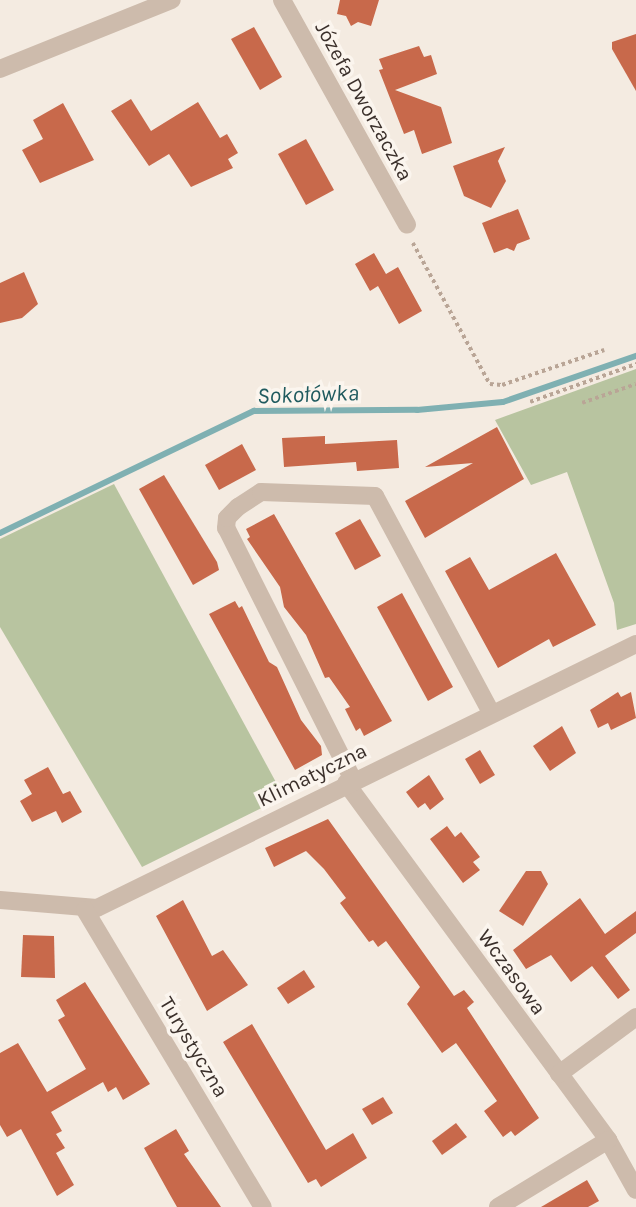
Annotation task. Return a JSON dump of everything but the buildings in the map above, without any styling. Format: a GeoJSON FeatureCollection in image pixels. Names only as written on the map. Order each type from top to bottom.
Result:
{"type":"FeatureCollection","features":[{"type":"Feature","properties":{"kind":"street"},"geometry":{"type":"LineString","coordinates":[[0,69],[172,0]]}},
{"type":"Feature","properties":{"kind":"street","name":"Józefa Dworzaczka"},"geometry":{"type":"LineString","coordinates":[[282,0],[407,225]]}},
{"type":"Feature","properties":{"kind":"street","name":"Wczasowa"},"geometry":{"type":"LineString","coordinates":[[492,714],[375,496],[261,492],[227,518],[226,528],[349,781],[608,1140],[636,1190]]}},
{"type":"Feature","properties":{"kind":"street","name":"Klimatyczna"},"geometry":{"type":"LineString","coordinates":[[0,900],[85,910],[108,903],[349,781],[636,644]]}},
{"type":"Feature","properties":{"kind":"street","name":"Turystyczna"},"geometry":{"type":"LineString","coordinates":[[85,910],[263,1207]]}},
{"type":"Feature","properties":{"kind":"street"},"geometry":{"type":"LineString","coordinates":[[559,1074],[636,1017]]}},
{"type":"Feature","properties":{"kind":"street"},"geometry":{"type":"LineString","coordinates":[[498,1207],[608,1140]]}},
{"type":"Feature","properties":{"kind":"path"},"geometry":{"type":"LineString","coordinates":[[407,225],[490,384],[502,385],[604,350]]}},
{"type":"Feature","properties":{"kind":"path"},"geometry":{"type":"LineString","coordinates":[[530,402],[636,364]]}},
{"type":"Feature","properties":{"kind":"path"},"geometry":{"type":"LineString","coordinates":[[582,403],[636,384]]}},
{"type":"Feature","properties":{"kind":"green space"},"geometry":{"type":"Polygon","coordinates":[[[636,369],[636,624],[617,630],[614,603],[567,472],[531,485],[495,420],[636,369]]]}},
{"type":"Feature","properties":{"kind":"green space"},"geometry":{"type":"Polygon","coordinates":[[[114,484],[284,797],[142,867],[0,627],[0,539],[114,484]]]}},
{"type":"Feature","properties":{"kind":"waterway","name":"Sokołówka"},"geometry":{"type":"LineString","coordinates":[[0,533],[254,411],[417,410],[503,402],[636,356]]}}]}
